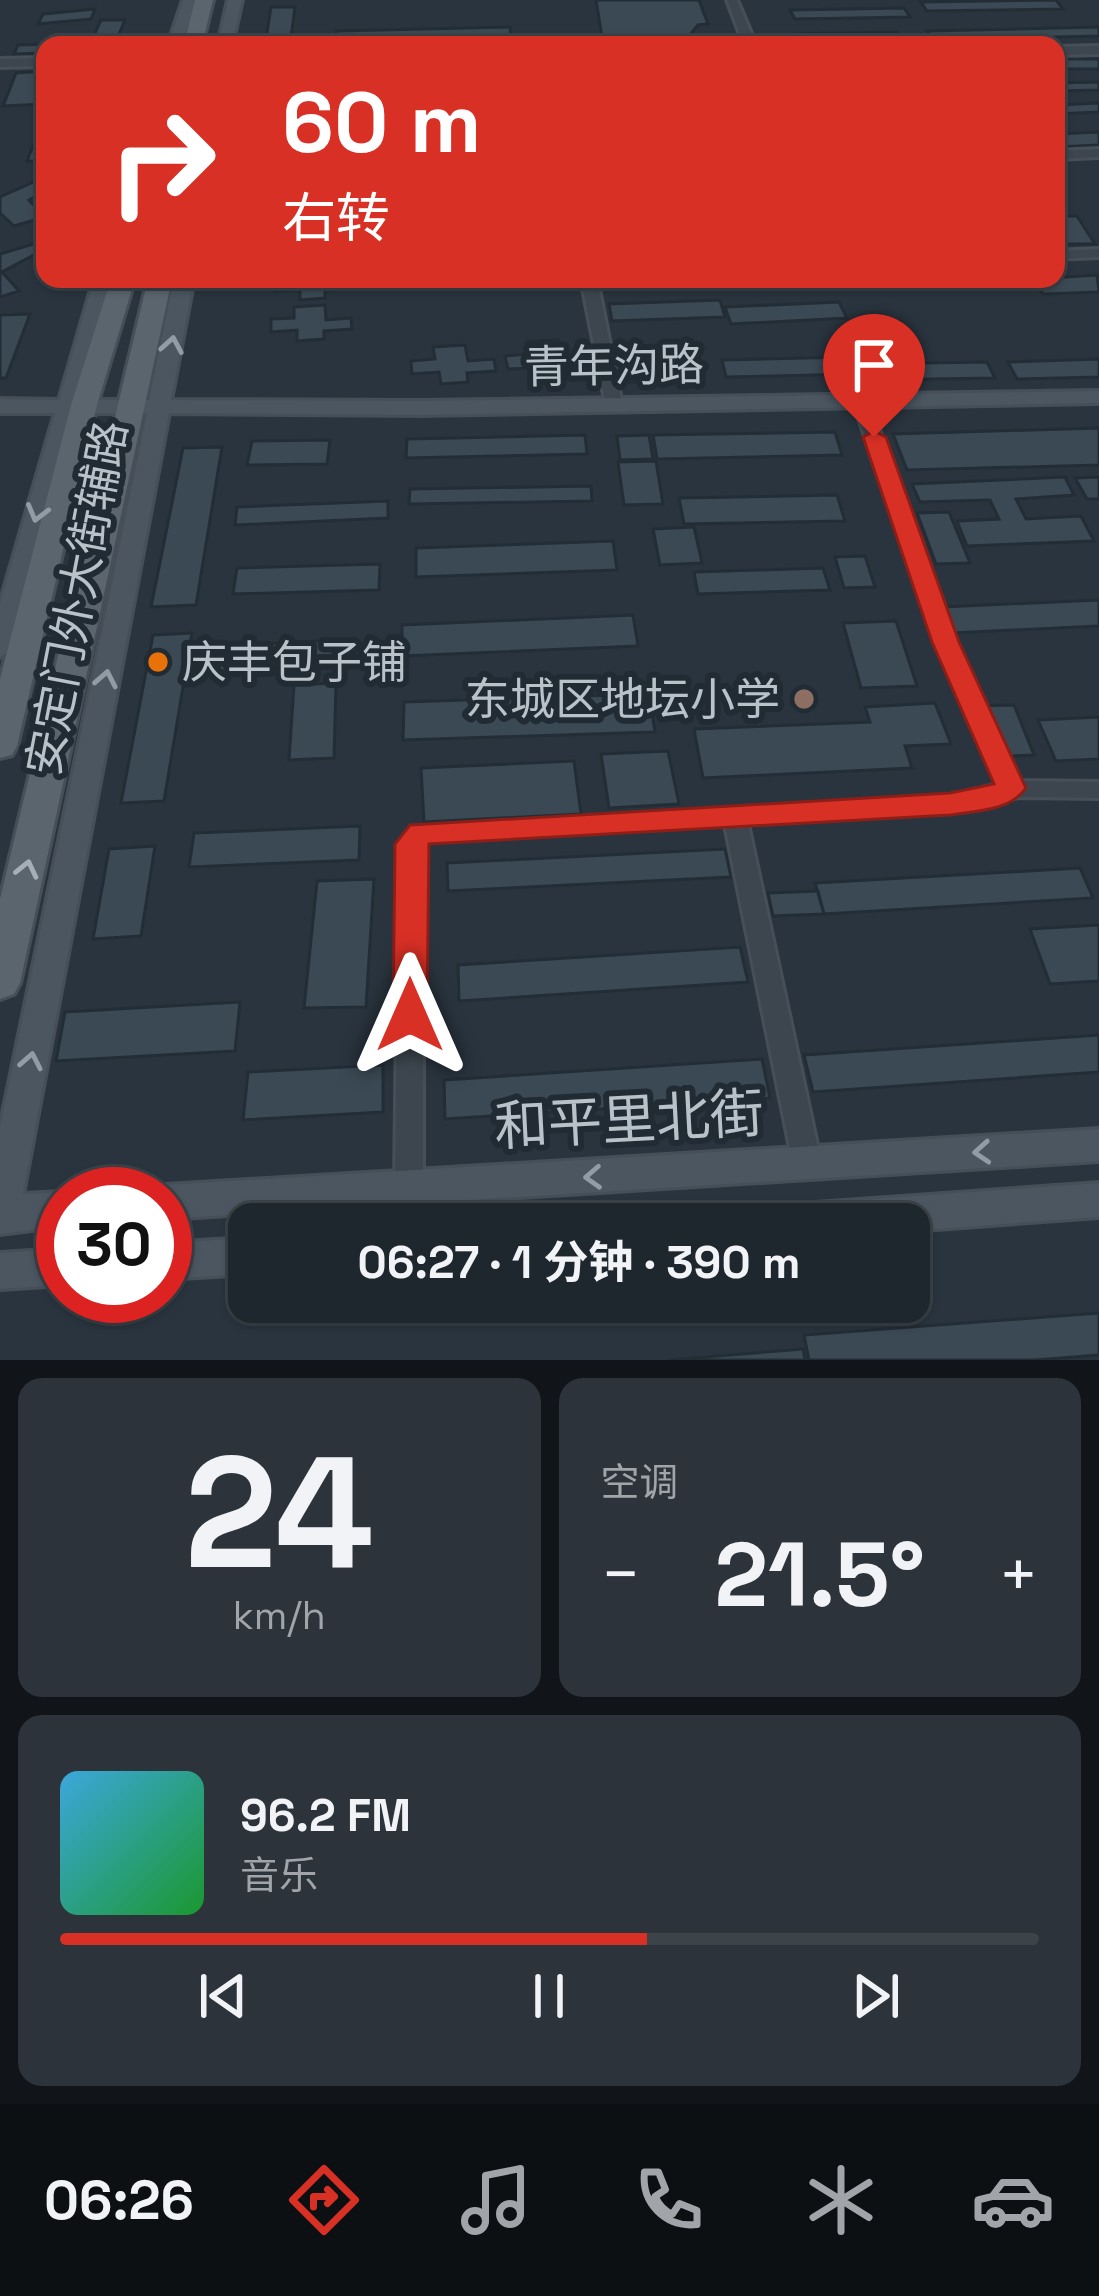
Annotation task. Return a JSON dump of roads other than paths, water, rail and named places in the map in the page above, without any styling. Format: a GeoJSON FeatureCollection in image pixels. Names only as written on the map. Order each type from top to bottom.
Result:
{"type":"FeatureCollection","features":[{"type":"Feature","properties":{"kind":"main road"},"geometry":{"type":"LineString","coordinates":[[195,36],[203,0]]}},
{"type":"Feature","properties":{"kind":"main road"},"geometry":{"type":"LineString","coordinates":[[215,36],[223,0]]}},
{"type":"Feature","properties":{"kind":"main road"},"geometry":{"type":"LineString","coordinates":[[0,746],[75,405],[120,288]]}},
{"type":"Feature","properties":{"kind":"main road"},"geometry":{"type":"LineString","coordinates":[[0,983],[158,288]]}},
{"type":"Feature","properties":{"kind":"street"},"geometry":{"type":"LineString","coordinates":[[179,36],[190,0]]}},
{"type":"Feature","properties":{"kind":"street"},"geometry":{"type":"LineString","coordinates":[[228,36],[235,0]]}},
{"type":"Feature","properties":{"kind":"street"},"geometry":{"type":"LineString","coordinates":[[733,0],[747,36]]}},
{"type":"Feature","properties":{"kind":"street"},"geometry":{"type":"LineString","coordinates":[[1065,51],[1099,50]]}},
{"type":"Feature","properties":{"kind":"street"},"geometry":{"type":"LineString","coordinates":[[0,63],[36,62]]}},
{"type":"Feature","properties":{"kind":"street"},"geometry":{"type":"LineString","coordinates":[[1065,155],[1099,153]]}},
{"type":"Feature","properties":{"kind":"street"},"geometry":{"type":"LineString","coordinates":[[1065,255],[1099,253]]}},
{"type":"Feature","properties":{"kind":"street","name":"安定门外大街辅路"},"geometry":{"type":"LineString","coordinates":[[0,648],[75,405],[102,288]]}},
{"type":"Feature","properties":{"kind":"street","name":"安定门外大街辅路"},"geometry":{"type":"LineString","coordinates":[[0,1214],[182,288]]}},
{"type":"Feature","properties":{"kind":"street"},"geometry":{"type":"LineString","coordinates":[[592,288],[614,405]]}},
{"type":"Feature","properties":{"kind":"street","name":"青年沟路"},"geometry":{"type":"LineString","coordinates":[[0,406],[161,410],[1099,397]]}},
{"type":"Feature","properties":{"kind":"street"},"geometry":{"type":"LineString","coordinates":[[861,401],[945,642],[1011,788]]}},
{"type":"Feature","properties":{"kind":"street"},"geometry":{"type":"LineString","coordinates":[[107,510],[143,487]]}},
{"type":"Feature","properties":{"kind":"street"},"geometry":{"type":"LineString","coordinates":[[409,1186],[411,844],[421,833],[950,804],[995,797],[1011,788],[1077,794],[1099,790]]}},
{"type":"Feature","properties":{"kind":"street"},"geometry":{"type":"LineString","coordinates":[[734,817],[807,1163]]}},
{"type":"Feature","properties":{"kind":"street","name":"和平里北街"},"geometry":{"type":"LineString","coordinates":[[192,1200],[1099,1145]]}},
{"type":"Feature","properties":{"kind":"street"},"geometry":{"type":"LineString","coordinates":[[930,1212],[1099,1200]]}},
{"type":"Feature","properties":{"kind":"street"},"geometry":{"type":"LineString","coordinates":[[0,1214],[36,1211]]}},
{"type":"Feature","properties":{"kind":"street"},"geometry":{"type":"LineString","coordinates":[[192,1259],[228,1257]]}},
{"type":"Feature","properties":{"kind":"street"},"geometry":{"type":"LineString","coordinates":[[0,1271],[36,1269]]}},
{"type":"Feature","properties":{"kind":"place","name":"庆丰包子铺"},"geometry":{"type":"Point","coordinates":[158,662]}},
{"type":"Feature","properties":{"kind":"place","name":"东城区地坛小学"},"geometry":{"type":"Point","coordinates":[804,699]}}]}
